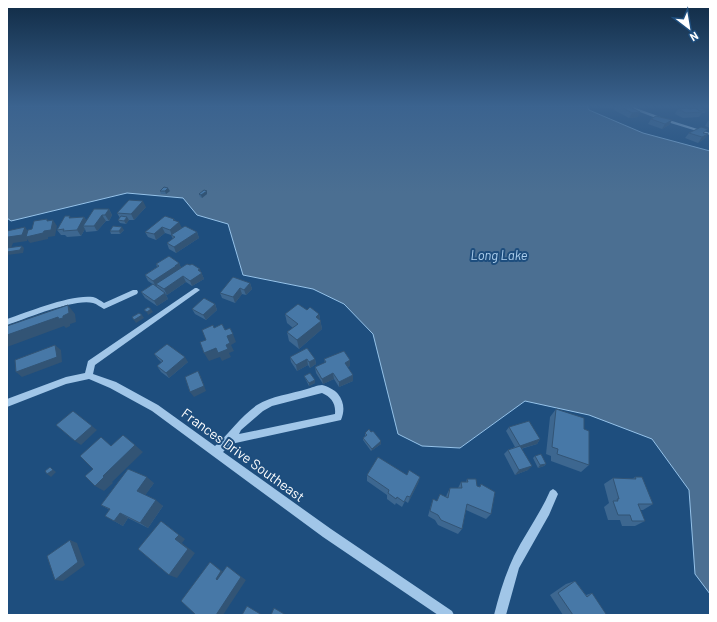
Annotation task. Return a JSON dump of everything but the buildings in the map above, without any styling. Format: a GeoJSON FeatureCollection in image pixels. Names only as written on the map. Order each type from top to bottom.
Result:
{"type":"FeatureCollection","features":[{"type":"Feature","properties":{"kind":"street"},"geometry":{"type":"LineString","coordinates":[[7,403],[66,381],[89,376],[91,363],[197,290]]}},
{"type":"Feature","properties":{"kind":"street"},"geometry":{"type":"LineString","coordinates":[[7,322],[74,302],[92,300],[104,306],[135,292]]}},
{"type":"Feature","properties":{"kind":"street","name":"Frances Drive Southeast"},"geometry":{"type":"LineString","coordinates":[[89,376],[113,385],[155,408],[327,533],[448,615]]}},
{"type":"Feature","properties":{"kind":"street"},"geometry":{"type":"LineString","coordinates":[[216,452],[229,440],[238,427],[249,416],[270,403],[322,389],[332,393],[339,405],[340,412],[338,417],[229,440]]}},
{"type":"Feature","properties":{"kind":"street"},"geometry":{"type":"LineString","coordinates":[[500,615],[509,582],[518,559],[546,512],[553,494]]}},
{"type":"Feature","properties":{"kind":"water","name":"Long Lake"},"geometry":{"type":"Polygon","coordinates":[[[7,135],[651,135],[710,151],[710,594],[695,574],[689,490],[652,439],[589,415],[525,401],[460,448],[422,446],[398,434],[373,334],[344,304],[313,289],[243,275],[228,224],[197,215],[183,198],[127,193],[11,221],[7,218],[7,135]]]}}]}
